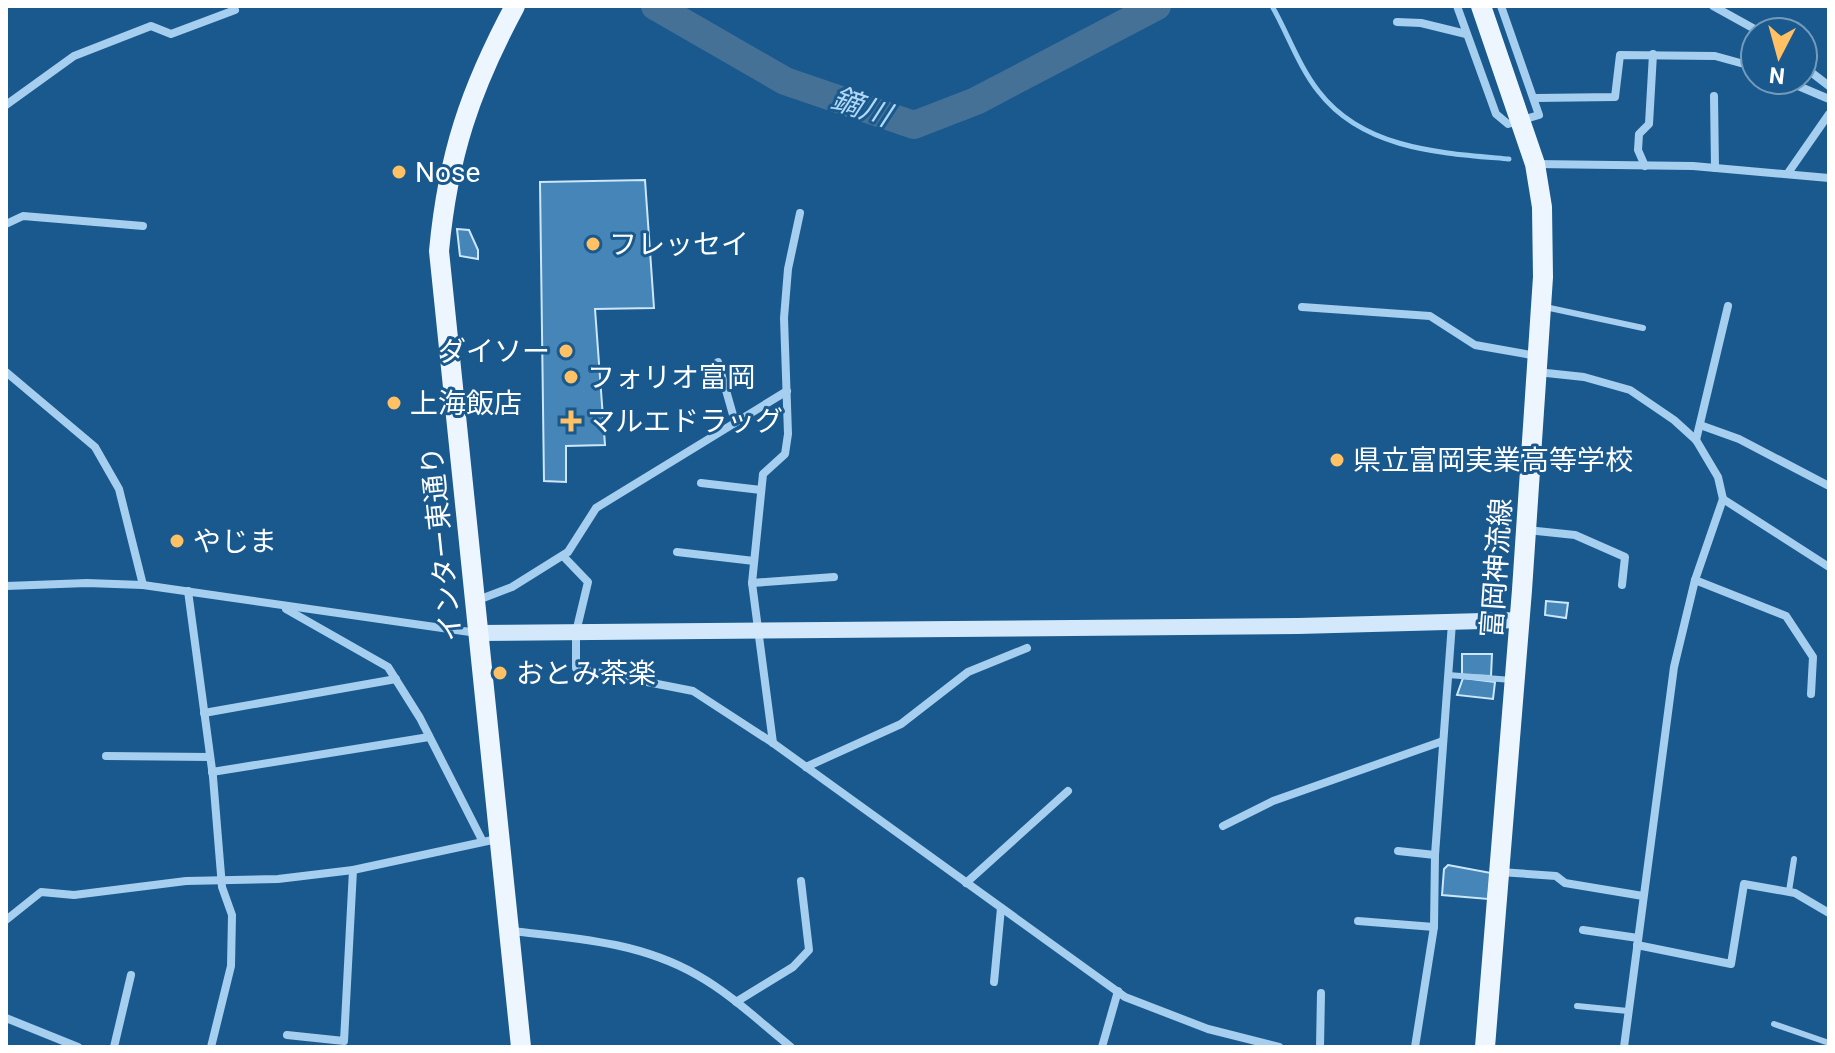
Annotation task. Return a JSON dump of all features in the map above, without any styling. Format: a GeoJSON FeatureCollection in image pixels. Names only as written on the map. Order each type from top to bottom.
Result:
{"type":"FeatureCollection","features":[{"type":"Feature","properties":{"kind":"main road","name":"インター東通り"},"geometry":{"type":"LineString","coordinates":[[515,6],[472,94],[455,147],[439,251],[478,633],[492,843],[510,931],[521,1047]]}},
{"type":"Feature","properties":{"kind":"main road","name":"富岡神流線"},"geometry":{"type":"LineString","coordinates":[[1485,1047],[1527,530],[1541,306],[1542,207],[1535,164],[1489,11]]}},
{"type":"Feature","properties":{"kind":"street"},"geometry":{"type":"LineString","coordinates":[[1457,6],[1496,114],[1508,124],[1521,122],[1539,115],[1535,98],[1489,11]]}},
{"type":"Feature","properties":{"kind":"street"},"geometry":{"type":"LineString","coordinates":[[1713,6],[1739,20]]}},
{"type":"Feature","properties":{"kind":"street"},"geometry":{"type":"LineString","coordinates":[[6,105],[74,56],[151,26],[171,34],[235,10]]}},
{"type":"Feature","properties":{"kind":"street"},"geometry":{"type":"LineString","coordinates":[[1397,22],[1421,23],[1466,34]]}},
{"type":"Feature","properties":{"kind":"street"},"geometry":{"type":"LineString","coordinates":[[1645,166],[1638,150],[1639,134],[1649,124],[1653,54]]}},
{"type":"Feature","properties":{"kind":"street"},"geometry":{"type":"LineString","coordinates":[[1535,98],[1615,97],[1620,55],[1715,56],[1739,63]]}},
{"type":"Feature","properties":{"kind":"street"},"geometry":{"type":"LineString","coordinates":[[1714,96],[1715,168]]}},
{"type":"Feature","properties":{"kind":"street"},"geometry":{"type":"LineString","coordinates":[[1788,173],[1829,114]]}},
{"type":"Feature","properties":{"kind":"street"},"geometry":{"type":"LineString","coordinates":[[1535,164],[1715,168],[1829,178]]}},
{"type":"Feature","properties":{"kind":"street"},"geometry":{"type":"LineString","coordinates":[[773,743],[752,583],[763,474],[785,454],[787,391],[784,318],[788,269],[800,213]]}},
{"type":"Feature","properties":{"kind":"street"},"geometry":{"type":"LineString","coordinates":[[6,224],[23,216],[143,226]]}},
{"type":"Feature","properties":{"kind":"street"},"geometry":{"type":"LineString","coordinates":[[1696,440],[1728,306]]}},
{"type":"Feature","properties":{"kind":"street"},"geometry":{"type":"LineString","coordinates":[[1302,307],[1430,316],[1475,345],[1630,390],[1674,420],[1696,440],[1718,477],[1723,499],[1695,580],[1674,667],[1624,1047]]}},
{"type":"Feature","properties":{"kind":"street"},"geometry":{"type":"LineString","coordinates":[[718,362],[735,422]]}},
{"type":"Feature","properties":{"kind":"street"},"geometry":{"type":"LineString","coordinates":[[6,372],[95,447],[119,489],[143,585]]}},
{"type":"Feature","properties":{"kind":"street"},"geometry":{"type":"LineString","coordinates":[[475,602],[512,587],[563,556],[596,508],[787,391]]}},
{"type":"Feature","properties":{"kind":"street"},"geometry":{"type":"LineString","coordinates":[[1700,425],[1739,439],[1829,486]]}},
{"type":"Feature","properties":{"kind":"street"},"geometry":{"type":"LineString","coordinates":[[701,483],[761,490]]}},
{"type":"Feature","properties":{"kind":"street"},"geometry":{"type":"LineString","coordinates":[[1723,499],[1829,567]]}},
{"type":"Feature","properties":{"kind":"street"},"geometry":{"type":"LineString","coordinates":[[1527,530],[1575,535],[1625,557],[1622,585]]}},
{"type":"Feature","properties":{"kind":"street"},"geometry":{"type":"LineString","coordinates":[[677,552],[754,561]]}},
{"type":"Feature","properties":{"kind":"street"},"geometry":{"type":"LineString","coordinates":[[563,556],[588,582],[576,632],[576,668],[693,691],[773,743],[1118,991],[1182,1020],[1279,1047]]}},
{"type":"Feature","properties":{"kind":"street"},"geometry":{"type":"LineString","coordinates":[[752,583],[834,577]]}},
{"type":"Feature","properties":{"kind":"street"},"geometry":{"type":"LineString","coordinates":[[1695,580],[1786,616],[1813,657],[1811,694]]}},
{"type":"Feature","properties":{"kind":"street"},"geometry":{"type":"LineString","coordinates":[[6,586],[87,583],[143,585],[478,633],[1520,620]]}},
{"type":"Feature","properties":{"kind":"street"},"geometry":{"type":"LineString","coordinates":[[188,591],[212,772],[222,879],[232,915],[231,966],[211,1047]]}},
{"type":"Feature","properties":{"kind":"street"},"geometry":{"type":"LineString","coordinates":[[6,920],[41,892],[74,895],[222,879],[239,882],[278,879],[353,870],[492,843],[388,667],[280,605]]}},
{"type":"Feature","properties":{"kind":"street"},"geometry":{"type":"LineString","coordinates":[[1415,1047],[1434,927],[1435,855],[1452,623]]}},
{"type":"Feature","properties":{"kind":"street"},"geometry":{"type":"LineString","coordinates":[[806,767],[901,724],[968,672],[1027,648]]}},
{"type":"Feature","properties":{"kind":"street"},"geometry":{"type":"LineString","coordinates":[[204,713],[396,679]]}},
{"type":"Feature","properties":{"kind":"street"},"geometry":{"type":"LineString","coordinates":[[212,772],[429,737]]}},
{"type":"Feature","properties":{"kind":"street"},"geometry":{"type":"LineString","coordinates":[[1223,826],[1273,801],[1443,741]]}},
{"type":"Feature","properties":{"kind":"street"},"geometry":{"type":"LineString","coordinates":[[106,756],[210,757]]}},
{"type":"Feature","properties":{"kind":"street"},"geometry":{"type":"LineString","coordinates":[[966,883],[1068,791]]}},
{"type":"Feature","properties":{"kind":"street"},"geometry":{"type":"LineString","coordinates":[[1398,851],[1435,855]]}},
{"type":"Feature","properties":{"kind":"street"},"geometry":{"type":"LineString","coordinates":[[287,1035],[344,1041],[353,870]]}},
{"type":"Feature","properties":{"kind":"street"},"geometry":{"type":"LineString","coordinates":[[1500,872],[1556,876],[1565,883],[1643,896]]}},
{"type":"Feature","properties":{"kind":"street"},"geometry":{"type":"LineString","coordinates":[[736,1002],[793,967],[809,950],[801,881]]}},
{"type":"Feature","properties":{"kind":"street"},"geometry":{"type":"LineString","coordinates":[[1583,930],[1731,964],[1744,884],[1789,891],[1829,913]]}},
{"type":"Feature","properties":{"kind":"street"},"geometry":{"type":"LineString","coordinates":[[994,982],[1001,908]]}},
{"type":"Feature","properties":{"kind":"street"},"geometry":{"type":"LineString","coordinates":[[1358,921],[1434,927]]}},
{"type":"Feature","properties":{"kind":"street"},"geometry":{"type":"LineString","coordinates":[[510,931],[599,940],[646,952],[696,974],[791,1047]]}},
{"type":"Feature","properties":{"kind":"street"},"geometry":{"type":"LineString","coordinates":[[114,1047],[131,975]]}},
{"type":"Feature","properties":{"kind":"street"},"geometry":{"type":"LineString","coordinates":[[1102,1047],[1118,991]]}},
{"type":"Feature","properties":{"kind":"street"},"geometry":{"type":"LineString","coordinates":[[1320,1047],[1321,993]]}},
{"type":"Feature","properties":{"kind":"street"},"geometry":{"type":"LineString","coordinates":[[6,1018],[78,1047]]}},
{"type":"Feature","properties":{"kind":"lane"},"geometry":{"type":"LineString","coordinates":[[1541,306],[1643,328]]}},
{"type":"Feature","properties":{"kind":"lane"},"geometry":{"type":"LineString","coordinates":[[1448,675],[1515,681]]}},
{"type":"Feature","properties":{"kind":"lane"},"geometry":{"type":"LineString","coordinates":[[1789,891],[1794,859]]}},
{"type":"Feature","properties":{"kind":"lane"},"geometry":{"type":"LineString","coordinates":[[1577,1006],[1628,1011]]}},
{"type":"Feature","properties":{"kind":"lane"},"geometry":{"type":"LineString","coordinates":[[1774,1024],[1829,1043]]}},
{"type":"Feature","properties":{"kind":"building","name":"フォリオ富岡"},"geometry":{"type":"Polygon","coordinates":[[[645,180],[654,308],[595,309],[605,445],[566,446],[566,482],[544,481],[540,182],[645,180]]]}},
{"type":"Feature","properties":{"kind":"building"},"geometry":{"type":"Polygon","coordinates":[[[457,229],[469,230],[478,250],[478,259],[460,256],[457,229]]]}},
{"type":"Feature","properties":{"kind":"building"},"geometry":{"type":"Polygon","coordinates":[[[1546,601],[1568,603],[1566,618],[1545,615],[1546,601]]]}},
{"type":"Feature","properties":{"kind":"building"},"geometry":{"type":"Polygon","coordinates":[[[1462,654],[1492,654],[1491,676],[1462,675],[1462,654]]]}},
{"type":"Feature","properties":{"kind":"building"},"geometry":{"type":"Polygon","coordinates":[[[1463,678],[1495,682],[1493,699],[1457,695],[1463,678]]]}},
{"type":"Feature","properties":{"kind":"building"},"geometry":{"type":"Polygon","coordinates":[[[1448,865],[1491,873],[1488,899],[1442,895],[1444,869],[1448,865]]]}},
{"type":"Feature","properties":{"kind":"waterway","name":"鏑川"},"geometry":{"type":"LineString","coordinates":[[655,6],[785,81],[914,125],[976,101],[1157,6]]}},
{"type":"Feature","properties":{"kind":"waterway"},"geometry":{"type":"LineString","coordinates":[[1272,6],[1319,92],[1337,111],[1358,126],[1406,145],[1509,159]]}},
{"type":"Feature","properties":{"kind":"place","name":"Nose"},"geometry":{"type":"Point","coordinates":[399,172]}},
{"type":"Feature","properties":{"kind":"place","name":"フレッセイ"},"geometry":{"type":"Point","coordinates":[593,244]}},
{"type":"Feature","properties":{"kind":"place","name":"ダイソー"},"geometry":{"type":"Point","coordinates":[566,351]}},
{"type":"Feature","properties":{"kind":"place","name":"フォリオ富岡"},"geometry":{"type":"Point","coordinates":[571,377]}},
{"type":"Feature","properties":{"kind":"place","name":"上海飯店"},"geometry":{"type":"Point","coordinates":[394,403]}},
{"type":"Feature","properties":{"kind":"place","name":"マルエドラッグ"},"geometry":{"type":"Point","coordinates":[571,421]}},
{"type":"Feature","properties":{"kind":"place","name":"県立富岡実業高等学校"},"geometry":{"type":"Point","coordinates":[1337,460]}},
{"type":"Feature","properties":{"kind":"place","name":"やじま"},"geometry":{"type":"Point","coordinates":[177,541]}},
{"type":"Feature","properties":{"kind":"place","name":"おとみ茶楽"},"geometry":{"type":"Point","coordinates":[500,673]}}]}
